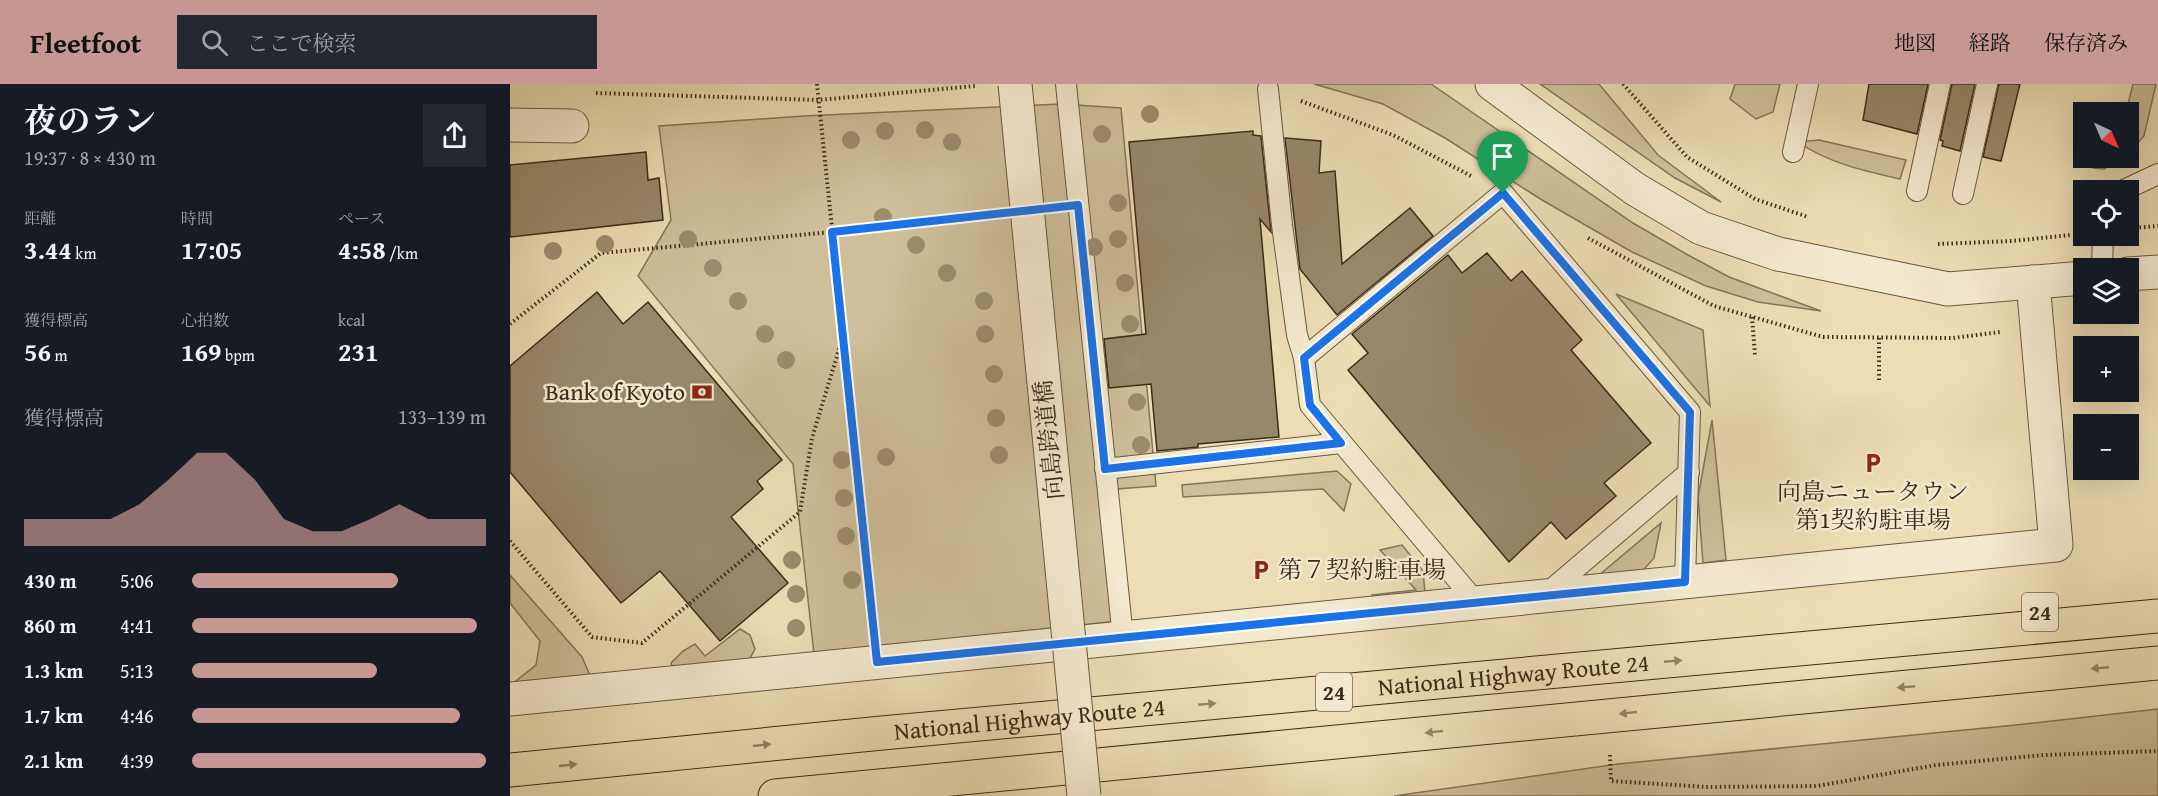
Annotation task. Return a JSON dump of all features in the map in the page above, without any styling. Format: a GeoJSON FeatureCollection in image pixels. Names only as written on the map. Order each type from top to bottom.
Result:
{"type":"FeatureCollection","features":[{"type":"Feature","properties":{"kind":"highway","name":"24"},"geometry":{"type":"LineString","coordinates":[[1925,638],[1994,617],[2158,598]]}},
{"type":"Feature","properties":{"kind":"highway","name":"National Highway Route 24"},"geometry":{"type":"LineString","coordinates":[[510,770],[882,733],[2158,616]]}},
{"type":"Feature","properties":{"kind":"highway","name":"National Highway Route 24"},"geometry":{"type":"LineString","coordinates":[[775,796],[2158,663]]}},
{"type":"Feature","properties":{"kind":"street","name":"向島跨道橋"},"geometry":{"type":"LineString","coordinates":[[1015,84],[1084,796]]}},
{"type":"Feature","properties":{"kind":"street"},"geometry":{"type":"LineString","coordinates":[[1492,84],[1635,189],[1701,228],[1778,254],[1948,289],[2073,279]]}},
{"type":"Feature","properties":{"kind":"street"},"geometry":{"type":"LineString","coordinates":[[510,125],[572,126]]}},
{"type":"Feature","properties":{"kind":"street"},"geometry":{"type":"LineString","coordinates":[[2139,273],[2158,272]]}},
{"type":"Feature","properties":{"kind":"street"},"geometry":{"type":"LineString","coordinates":[[510,699],[2056,545],[2033,282]]}},
{"type":"Feature","properties":{"kind":"lane"},"geometry":{"type":"LineString","coordinates":[[1066,84],[1123,638]]}},
{"type":"Feature","properties":{"kind":"lane"},"geometry":{"type":"LineString","coordinates":[[1794,152],[1808,84]]}},
{"type":"Feature","properties":{"kind":"lane"},"geometry":{"type":"LineString","coordinates":[[1917,191],[1940,84]]}},
{"type":"Feature","properties":{"kind":"lane"},"geometry":{"type":"LineString","coordinates":[[1964,194],[1987,84]]}},
{"type":"Feature","properties":{"kind":"lane"},"geometry":{"type":"LineString","coordinates":[[1268,89],[1282,225],[1297,335],[1304,358],[1310,405],[1476,602]]}},
{"type":"Feature","properties":{"kind":"lane"},"geometry":{"type":"LineString","coordinates":[[2139,181],[2157,171]]}},
{"type":"Feature","properties":{"kind":"lane"},"geometry":{"type":"LineString","coordinates":[[1304,358],[1503,193],[1690,412],[1685,582]]}},
{"type":"Feature","properties":{"kind":"lane"},"geometry":{"type":"LineString","coordinates":[[1105,469],[1341,443]]}},
{"type":"Feature","properties":{"kind":"lane"},"geometry":{"type":"LineString","coordinates":[[1545,596],[1689,472]]}},
{"type":"Feature","properties":{"kind":"path"},"geometry":{"type":"LineString","coordinates":[[817,84],[877,662]]}},
{"type":"Feature","properties":{"kind":"path"},"geometry":{"type":"LineString","coordinates":[[1623,84],[1687,157],[1755,199],[1818,220]]}},
{"type":"Feature","properties":{"kind":"path"},"geometry":{"type":"LineString","coordinates":[[595,93],[818,100],[981,86]]}},
{"type":"Feature","properties":{"kind":"path"},"geometry":{"type":"LineString","coordinates":[[1268,89],[1393,135],[1503,193]]}},
{"type":"Feature","properties":{"kind":"path"},"geometry":{"type":"LineString","coordinates":[[510,324],[601,253],[996,214]]}},
{"type":"Feature","properties":{"kind":"path"},"geometry":{"type":"LineString","coordinates":[[2139,228],[2158,226]]}},
{"type":"Feature","properties":{"kind":"path"},"geometry":{"type":"LineString","coordinates":[[1928,243],[2012,241],[2072,235]]}},
{"type":"Feature","properties":{"kind":"path"},"geometry":{"type":"LineString","coordinates":[[1588,238],[1714,306],[1823,337],[1953,338],[2005,331]]}},
{"type":"Feature","properties":{"kind":"path"},"geometry":{"type":"LineString","coordinates":[[1752,317],[1755,355]]}},
{"type":"Feature","properties":{"kind":"path"},"geometry":{"type":"LineString","coordinates":[[1879,338],[1879,380]]}},
{"type":"Feature","properties":{"kind":"path"},"geometry":{"type":"LineString","coordinates":[[510,542],[592,637],[642,644],[800,512],[812,438],[842,339]]}},
{"type":"Feature","properties":{"kind":"path"},"geometry":{"type":"LineString","coordinates":[[1610,751],[1611,781],[1707,787],[1816,786],[1936,765],[2044,755],[2158,751]]}},
{"type":"Feature","properties":{"kind":"shaded area"},"geometry":{"type":"Polygon","coordinates":[[[1314,84],[1431,84],[1633,223],[1729,277],[1821,311],[1758,302],[1706,286],[1632,252],[1542,200],[1445,138],[1383,104],[1314,84]]]}},
{"type":"Feature","properties":{"kind":"shaded area"},"geometry":{"type":"Polygon","coordinates":[[[1540,84],[1599,84],[1658,155],[1721,202],[1675,178],[1540,84]]]}},
{"type":"Feature","properties":{"kind":"shaded area"},"geometry":{"type":"Polygon","coordinates":[[[1735,84],[1780,84],[1773,112],[1756,119],[1730,99],[1735,84]]]}},
{"type":"Feature","properties":{"kind":"shaded area"},"geometry":{"type":"Polygon","coordinates":[[[2133,84],[2156,84],[2144,136],[2139,141],[2139,102],[2128,102],[2133,84]]]}},
{"type":"Feature","properties":{"kind":"shaded area"},"geometry":{"type":"Polygon","coordinates":[[[1061,104],[1121,108],[1156,486],[1117,489],[1128,620],[814,654],[793,464],[638,276],[671,220],[659,126],[804,116],[1061,104]]]}},
{"type":"Feature","properties":{"kind":"shaded area"},"geometry":{"type":"Polygon","coordinates":[[[1819,140],[1906,160],[1900,179],[1834,161],[1798,142],[1819,140]]]}},
{"type":"Feature","properties":{"kind":"shaded area"},"geometry":{"type":"Polygon","coordinates":[[[1616,294],[1703,330],[1710,406],[1616,294]]]}},
{"type":"Feature","properties":{"kind":"shaded area"},"geometry":{"type":"Polygon","coordinates":[[[1712,420],[1726,560],[1703,563],[1698,497],[1712,420]]]}},
{"type":"Feature","properties":{"kind":"shaded area"},"geometry":{"type":"Polygon","coordinates":[[[1337,471],[1351,484],[1344,511],[1323,489],[1183,497],[1182,485],[1337,471]]]}},
{"type":"Feature","properties":{"kind":"shaded area"},"geometry":{"type":"Polygon","coordinates":[[[1661,523],[1654,558],[1638,576],[1598,576],[1661,523]]]}},
{"type":"Feature","properties":{"kind":"shaded area"},"geometry":{"type":"Polygon","coordinates":[[[1402,545],[1423,571],[1425,593],[1371,603],[1372,595],[1416,590],[1380,550],[1402,545]]]}},
{"type":"Feature","properties":{"kind":"shaded area"},"geometry":{"type":"Polygon","coordinates":[[[510,575],[582,657],[592,680],[511,685],[536,665],[540,641],[510,603],[510,575]]]}},
{"type":"Feature","properties":{"kind":"shaded area"},"geometry":{"type":"Polygon","coordinates":[[[740,629],[750,635],[755,649],[748,662],[676,674],[671,663],[683,651],[695,644],[705,656],[740,629]]]}},
{"type":"Feature","properties":{"kind":"shaded area"},"geometry":{"type":"Polygon","coordinates":[[[2158,709],[2158,796],[1394,796],[1618,764],[2158,709]]]}},
{"type":"Feature","properties":{"kind":"building"},"geometry":{"type":"Polygon","coordinates":[[[1869,84],[1928,84],[1917,134],[1863,120],[1869,84]]]}},
{"type":"Feature","properties":{"kind":"building"},"geometry":{"type":"Polygon","coordinates":[[[1952,84],[1975,84],[1960,151],[1942,146],[1943,141],[1940,140],[1952,84]]]}},
{"type":"Feature","properties":{"kind":"building"},"geometry":{"type":"Polygon","coordinates":[[[1999,84],[2020,84],[2001,161],[1983,157],[1999,84]]]}},
{"type":"Feature","properties":{"kind":"building"},"geometry":{"type":"Polygon","coordinates":[[[1253,131],[1253,135],[1261,136],[1271,232],[1260,219],[1279,437],[1198,444],[1198,447],[1157,451],[1151,384],[1109,388],[1104,339],[1146,334],[1129,142],[1253,131]]]}},
{"type":"Feature","properties":{"kind":"building"},"geometry":{"type":"Polygon","coordinates":[[[1285,138],[1321,141],[1319,173],[1335,171],[1342,264],[1410,208],[1433,236],[1337,315],[1300,269],[1285,138]]]}},
{"type":"Feature","properties":{"kind":"building"},"geometry":{"type":"Polygon","coordinates":[[[646,152],[648,180],[659,178],[663,220],[510,237],[510,165],[646,152]]]}},
{"type":"Feature","properties":{"kind":"building"},"geometry":{"type":"Polygon","coordinates":[[[1487,253],[1511,281],[1522,271],[1582,340],[1571,350],[1651,443],[1604,483],[1616,496],[1566,539],[1551,522],[1509,562],[1348,370],[1368,353],[1352,334],[1448,255],[1462,273],[1487,253]]]}},
{"type":"Feature","properties":{"kind":"building"},"geometry":{"type":"Polygon","coordinates":[[[597,292],[623,324],[648,302],[782,460],[757,481],[763,489],[731,517],[788,583],[720,641],[660,571],[621,603],[510,472],[510,366],[597,292]]]}},
{"type":"Feature","properties":{"kind":"place","name":"Bank of Kyoto"},"geometry":{"type":"Point","coordinates":[702,392]}},
{"type":"Feature","properties":{"kind":"place","name":"向島ニュータウン 第1契約駐車場"},"geometry":{"type":"Point","coordinates":[1873,463]}},
{"type":"Feature","properties":{"kind":"place","name":"第７契約駐車場"},"geometry":{"type":"Point","coordinates":[1261,570]}},
{"type":"Feature","properties":{"kind":"route"},"geometry":{"type":"LineString","coordinates":[[1503,193],[1690,412],[1685,582],[877,662],[832,232],[1078,205],[1105,469],[1341,443],[1310,405],[1304,358],[1503,193]]}}]}
